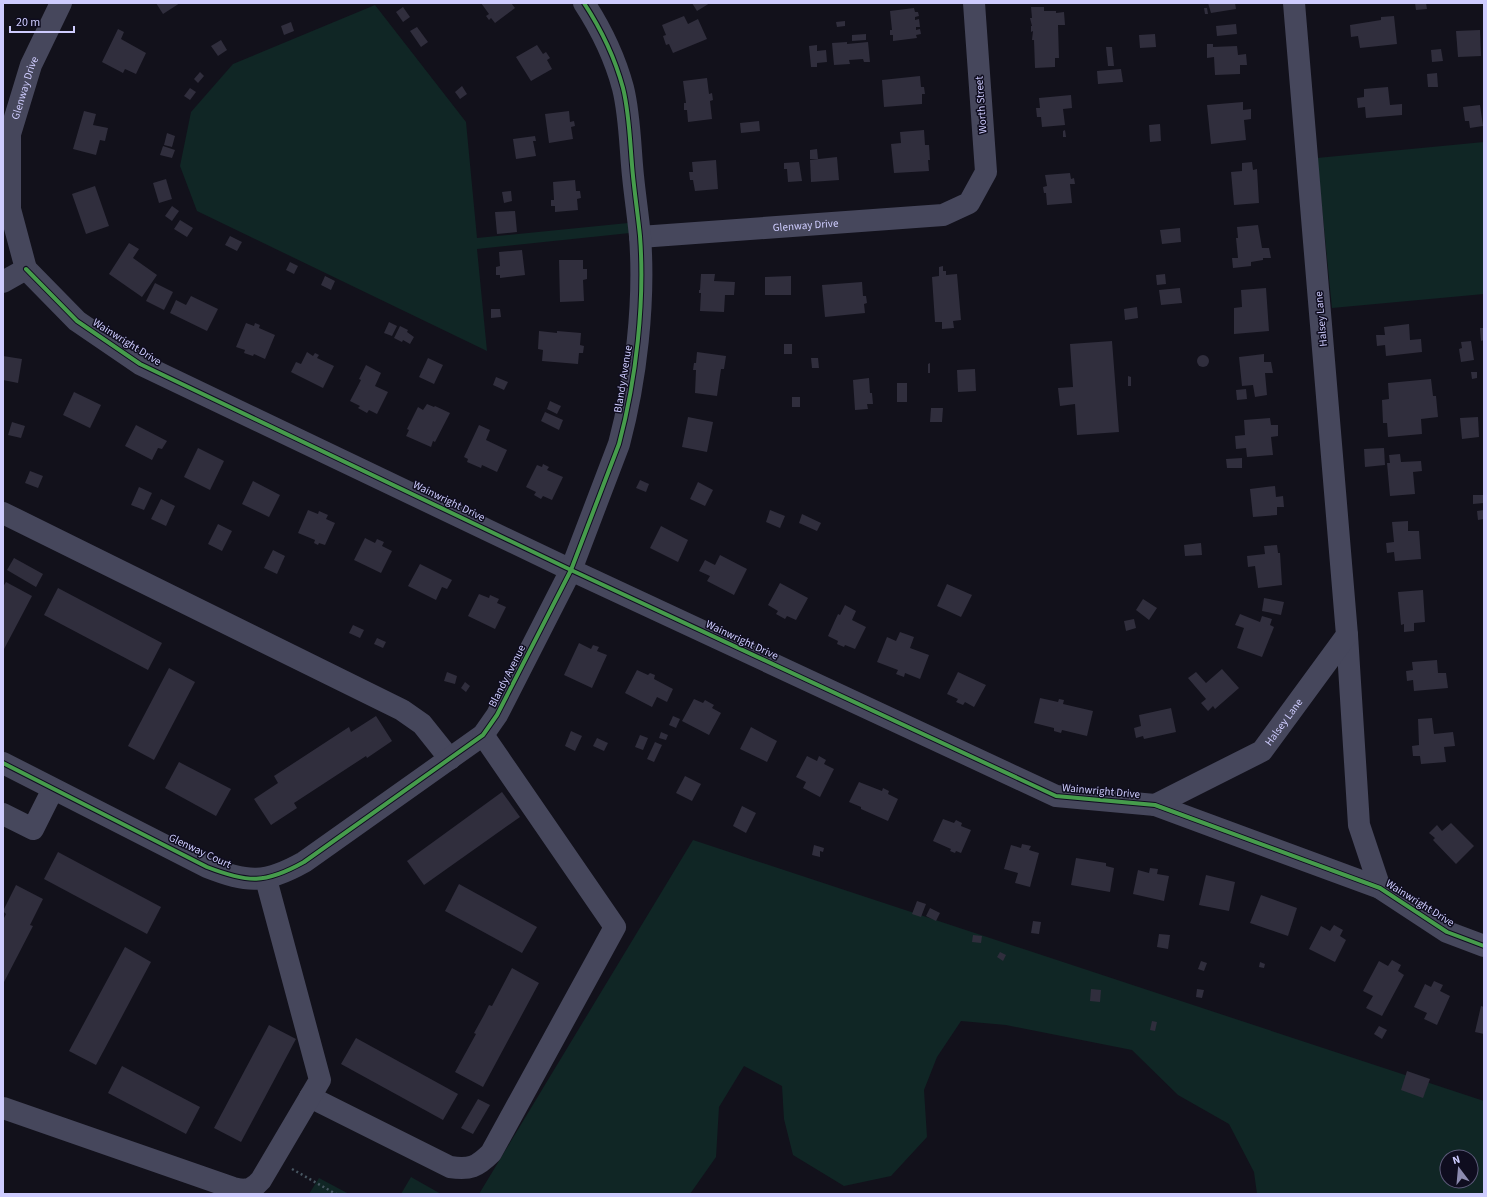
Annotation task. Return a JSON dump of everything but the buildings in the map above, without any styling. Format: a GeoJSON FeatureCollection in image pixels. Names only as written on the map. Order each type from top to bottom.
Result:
{"type":"FeatureCollection","features":[{"type":"Feature","properties":{"kind":"street","name":"Glenway Drive"},"geometry":{"type":"LineString","coordinates":[[26,269],[10,209],[10,134],[31,65],[61,3]]}},
{"type":"Feature","properties":{"kind":"street","name":"Blandy Avenue"},"geometry":{"type":"LineString","coordinates":[[484,735],[497,715],[571,570],[613,464],[625,424],[633,379],[638,336],[640,296],[640,237],[623,89],[619,74],[598,25],[584,3]]}},
{"type":"Feature","properties":{"kind":"street","name":"Worth Street"},"geometry":{"type":"LineString","coordinates":[[969,203],[986,172],[974,3]]}},
{"type":"Feature","properties":{"kind":"street","name":"Halsey Lane"},"geometry":{"type":"LineString","coordinates":[[1294,3],[1347,636],[1359,825],[1380,888]]}},
{"type":"Feature","properties":{"kind":"street","name":"Glenway Drive"},"geometry":{"type":"LineString","coordinates":[[640,237],[943,215],[969,203]]}},
{"type":"Feature","properties":{"kind":"street"},"geometry":{"type":"LineString","coordinates":[[3,282],[26,269]]}},
{"type":"Feature","properties":{"kind":"street","name":"Wainwright Drive"},"geometry":{"type":"LineString","coordinates":[[26,269],[77,322],[140,364],[571,570],[1056,796],[1155,805],[1380,888],[1447,932],[1484,946]]}},
{"type":"Feature","properties":{"kind":"street"},"geometry":{"type":"LineString","coordinates":[[3,513],[402,710],[422,724],[450,759]]}},
{"type":"Feature","properties":{"kind":"street","name":"Halsey Lane"},"geometry":{"type":"LineString","coordinates":[[1155,805],[1262,751],[1347,636]]}},
{"type":"Feature","properties":{"kind":"street"},"geometry":{"type":"LineString","coordinates":[[310,1096],[450,1167],[463,1169],[474,1167],[492,1153],[615,927],[484,735]]}},
{"type":"Feature","properties":{"kind":"street","name":"Glenway Court"},"geometry":{"type":"LineString","coordinates":[[3,764],[207,867],[233,877],[255,880],[266,879],[290,870],[304,862],[484,735]]}},
{"type":"Feature","properties":{"kind":"street"},"geometry":{"type":"LineString","coordinates":[[3,814],[33,829],[53,789]]}},
{"type":"Feature","properties":{"kind":"street"},"geometry":{"type":"LineString","coordinates":[[3,1108],[233,1188],[242,1190],[250,1189],[256,1185],[274,1159],[320,1080],[266,879]]}},
{"type":"Feature","properties":{"kind":"path"},"geometry":{"type":"LineString","coordinates":[[274,1159],[336,1194]]}},
{"type":"Feature","properties":{"kind":"green space"},"geometry":{"type":"Polygon","coordinates":[[[375,5],[466,122],[477,238],[628,223],[630,233],[477,249],[487,351],[197,211],[180,166],[191,112],[233,64],[375,5]]]}},
{"type":"Feature","properties":{"kind":"green space"},"geometry":{"type":"Polygon","coordinates":[[[1484,142],[1484,294],[1332,308],[1317,158],[1484,142]]]}},
{"type":"Feature","properties":{"kind":"green space"},"geometry":{"type":"Polygon","coordinates":[[[693,840],[1484,1101],[1484,1194],[1257,1194],[1254,1172],[1229,1124],[1178,1095],[1132,1050],[1006,1025],[961,1021],[937,1057],[924,1090],[927,1137],[891,1176],[844,1186],[793,1155],[784,1119],[782,1086],[744,1066],[719,1107],[716,1157],[690,1194],[479,1194],[693,840]]]}},
{"type":"Feature","properties":{"kind":"green space"},"geometry":{"type":"Polygon","coordinates":[[[411,1177],[441,1194],[401,1194],[411,1177]]]}},
{"type":"Feature","properties":{"kind":"green space"},"geometry":{"type":"Polygon","coordinates":[[[319,1178],[349,1194],[309,1194],[319,1178]]]}},
{"type":"Feature","properties":{"kind":"cycle path"},"geometry":{"type":"LineString","coordinates":[[3,763],[207,867],[234,876],[256,879],[278,874],[304,862],[483,735],[497,715],[571,570],[619,444],[630,394],[638,341],[641,288],[640,236],[627,109],[620,77],[612,55],[602,33],[584,3]]}},
{"type":"Feature","properties":{"kind":"cycle path"},"geometry":{"type":"LineString","coordinates":[[26,269],[77,321],[140,364],[571,570],[1056,796],[1155,805],[1380,888],[1447,932],[1484,946]]}}]}
